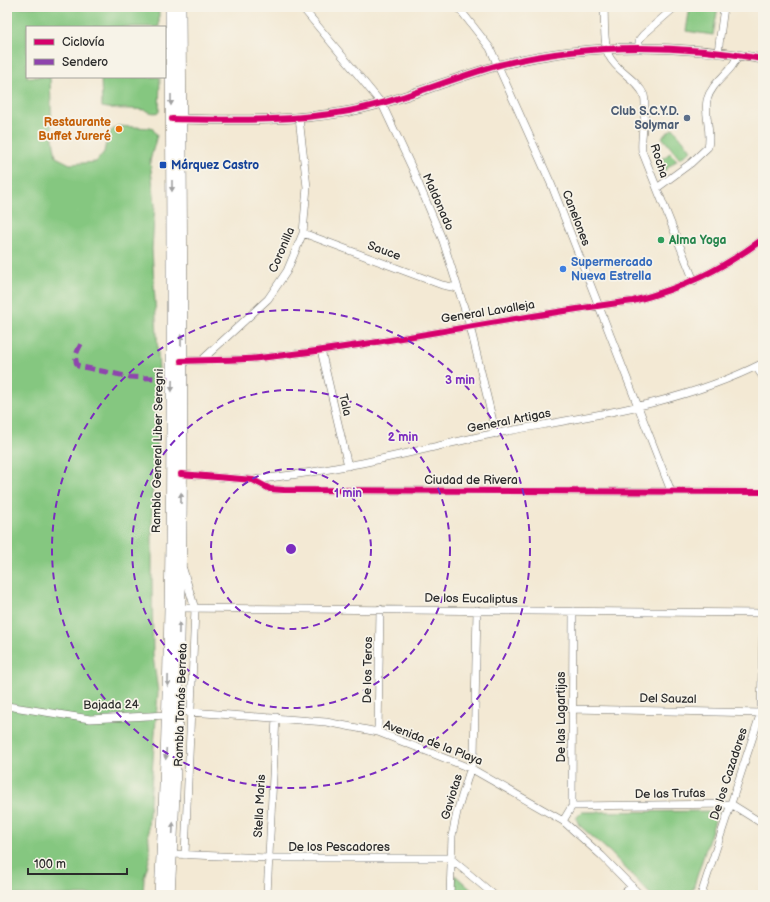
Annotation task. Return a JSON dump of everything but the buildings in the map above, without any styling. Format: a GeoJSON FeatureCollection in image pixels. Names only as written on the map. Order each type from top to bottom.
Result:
{"type":"FeatureCollection","features":[{"type":"Feature","properties":{"kind":"main road","name":"Rambla General Liber Seregni"},"geometry":{"type":"LineString","coordinates":[[160,895],[173,713],[179,608],[180,558],[181,361],[176,119],[171,7]]}},
{"type":"Feature","properties":{"kind":"main road","name":"Rambla General Liber Seregni"},"geometry":{"type":"LineString","coordinates":[[169,895],[172,854],[173,713],[172,361],[176,119],[180,7]]}},
{"type":"Feature","properties":{"kind":"street","name":"Maldonado"},"geometry":{"type":"LineString","coordinates":[[302,7],[382,104],[444,241],[470,326],[496,434]]}},
{"type":"Feature","properties":{"kind":"street","name":"Canelones"},"geometry":{"type":"LineString","coordinates":[[458,7],[490,48],[552,186],[671,491]]}},
{"type":"Feature","properties":{"kind":"street"},"geometry":{"type":"LineString","coordinates":[[604,7],[606,49]]}},
{"type":"Feature","properties":{"kind":"street"},"geometry":{"type":"LineString","coordinates":[[639,47],[639,40],[643,35],[675,7]]}},
{"type":"Feature","properties":{"kind":"street"},"geometry":{"type":"LineString","coordinates":[[718,52],[724,7]]}},
{"type":"Feature","properties":{"kind":"street"},"geometry":{"type":"LineString","coordinates":[[176,119],[246,120],[299,118],[348,111],[382,104],[499,66],[544,57],[606,49],[639,47],[718,52],[763,59]]}},
{"type":"Feature","properties":{"kind":"street","name":"Rocha"},"geometry":{"type":"LineString","coordinates":[[606,49],[612,60],[638,85],[644,97],[645,104],[641,138],[642,150],[694,281]]}},
{"type":"Feature","properties":{"kind":"street"},"geometry":{"type":"LineString","coordinates":[[657,188],[708,147],[707,101],[713,88],[732,68],[738,55]]}},
{"type":"Feature","properties":{"kind":"street","name":"Coronilla"},"geometry":{"type":"LineString","coordinates":[[203,359],[268,299],[287,271],[303,233],[307,187],[299,118]]}},
{"type":"Feature","properties":{"kind":"street","name":"Sauce"},"geometry":{"type":"LineString","coordinates":[[303,233],[442,284],[458,288]]}},
{"type":"Feature","properties":{"kind":"street","name":"General Lavalleja"},"geometry":{"type":"LineString","coordinates":[[181,361],[203,359],[226,361],[321,350],[633,301],[668,292],[694,281],[738,257],[763,239]]}},
{"type":"Feature","properties":{"kind":"street","name":"Tala"},"geometry":{"type":"LineString","coordinates":[[321,350],[348,466]]}},
{"type":"Feature","properties":{"kind":"street"},"geometry":{"type":"LineString","coordinates":[[760,365],[763,378]]}},
{"type":"Feature","properties":{"kind":"street","name":"General Artigas"},"geometry":{"type":"LineString","coordinates":[[254,480],[348,466],[496,434],[639,407],[677,397],[760,365]]}},
{"type":"Feature","properties":{"kind":"street","name":"Ciudad de Rivera"},"geometry":{"type":"LineString","coordinates":[[181,474],[254,480],[270,489],[284,490],[763,492]]}},
{"type":"Feature","properties":{"kind":"street","name":"Rambla Tomás Berreta"},"geometry":{"type":"LineString","coordinates":[[180,558],[195,609],[185,855]]}},
{"type":"Feature","properties":{"kind":"street","name":"De los Eucaliptus"},"geometry":{"type":"LineString","coordinates":[[179,608],[763,613]]}},
{"type":"Feature","properties":{"kind":"street","name":"De los Teros"},"geometry":{"type":"LineString","coordinates":[[378,732],[380,609]]}},
{"type":"Feature","properties":{"kind":"street","name":"Gaviotas"},"geometry":{"type":"LineString","coordinates":[[450,895],[450,858],[452,836],[457,812],[472,769],[474,757],[477,610]]}},
{"type":"Feature","properties":{"kind":"street","name":"De las Lagartijas"},"geometry":{"type":"LineString","coordinates":[[572,806],[573,611]]}},
{"type":"Feature","properties":{"kind":"street","name":"De los Cazadores"},"geometry":{"type":"LineString","coordinates":[[700,895],[762,712],[763,633]]}},
{"type":"Feature","properties":{"kind":"street","name":"Bajada 24"},"geometry":{"type":"LineString","coordinates":[[7,706],[90,719],[173,713]]}},
{"type":"Feature","properties":{"kind":"street","name":"Del Sauzal"},"geometry":{"type":"LineString","coordinates":[[573,708],[762,712]]}},
{"type":"Feature","properties":{"kind":"street","name":"Avenida de la Playa"},"geometry":{"type":"LineString","coordinates":[[173,713],[192,712],[276,717],[326,722],[378,732],[472,769],[563,821],[602,856],[640,895]]}},
{"type":"Feature","properties":{"kind":"street","name":"Stella Maris"},"geometry":{"type":"LineString","coordinates":[[267,895],[276,717]]}},
{"type":"Feature","properties":{"kind":"street"},"geometry":{"type":"LineString","coordinates":[[731,804],[763,824]]}},
{"type":"Feature","properties":{"kind":"street","name":"De las Trufas"},"geometry":{"type":"LineString","coordinates":[[572,806],[731,804]]}},
{"type":"Feature","properties":{"kind":"street"},"geometry":{"type":"LineString","coordinates":[[563,821],[572,806]]}},
{"type":"Feature","properties":{"kind":"street","name":"De los Pescadores"},"geometry":{"type":"LineString","coordinates":[[172,854],[268,858],[450,858]]}},
{"type":"Feature","properties":{"kind":"street"},"geometry":{"type":"LineString","coordinates":[[450,858],[494,895]]}},
{"type":"Feature","properties":{"kind":"street"},"geometry":{"type":"LineString","coordinates":[[622,895],[632,886]]}},
{"type":"Feature","properties":{"kind":"green space"},"geometry":{"type":"Polygon","coordinates":[[[7,7],[159,7],[159,26],[26,26],[26,78],[50,78],[52,133],[56,157],[70,164],[96,162],[104,152],[108,134],[117,126],[152,128],[157,135],[150,161],[155,204],[152,249],[159,371],[156,454],[152,497],[153,656],[158,692],[148,828],[150,857],[144,878],[143,895],[7,895],[7,7]]]}},
{"type":"Feature","properties":{"kind":"green space"},"geometry":{"type":"Polygon","coordinates":[[[690,7],[718,7],[713,35],[686,31],[690,7]]]}},
{"type":"Feature","properties":{"kind":"green space"},"geometry":{"type":"Polygon","coordinates":[[[101,78],[160,78],[159,112],[153,113],[144,110],[102,107],[101,78]]]}},
{"type":"Feature","properties":{"kind":"green space"},"geometry":{"type":"Polygon","coordinates":[[[673,128],[691,150],[680,159],[662,137],[673,128]]]}},
{"type":"Feature","properties":{"kind":"green space"},"geometry":{"type":"Polygon","coordinates":[[[670,153],[677,160],[663,172],[656,164],[670,153]]]}},
{"type":"Feature","properties":{"kind":"green space"},"geometry":{"type":"Polygon","coordinates":[[[718,811],[691,895],[651,895],[610,852],[579,825],[576,818],[582,812],[718,811]]]}},
{"type":"Feature","properties":{"kind":"green space"},"geometry":{"type":"Polygon","coordinates":[[[455,875],[477,895],[455,895],[455,875]]]}},
{"type":"Feature","properties":{"kind":"marked path"},"geometry":{"type":"LineString","coordinates":[[81,344],[76,358],[78,366],[130,377],[172,379]]}},
{"type":"Feature","properties":{"kind":"cycle path"},"geometry":{"type":"LineString","coordinates":[[172,119],[283,119],[327,115],[387,102],[499,65],[532,58],[598,49],[664,49],[730,54],[763,59]]}},
{"type":"Feature","properties":{"kind":"cycle path"},"geometry":{"type":"LineString","coordinates":[[181,361],[249,359],[353,346],[633,301],[651,296],[701,277],[732,260],[763,239]]}},
{"type":"Feature","properties":{"kind":"cycle path"},"geometry":{"type":"LineString","coordinates":[[181,474],[253,480],[270,489],[284,490],[763,492]]}},
{"type":"Feature","properties":{"kind":"place","name":"Club S.C.Y.D. Solymar"},"geometry":{"type":"Point","coordinates":[687,118]}},
{"type":"Feature","properties":{"kind":"place","name":"Restaurante Buffet Jureré"},"geometry":{"type":"Point","coordinates":[119,129]}},
{"type":"Feature","properties":{"kind":"place","name":"Márquez Castro"},"geometry":{"type":"Point","coordinates":[163,165]}},
{"type":"Feature","properties":{"kind":"place","name":"Alma Yoga"},"geometry":{"type":"Point","coordinates":[661,240]}},
{"type":"Feature","properties":{"kind":"place","name":"Supermercado Nueva Estrella"},"geometry":{"type":"Point","coordinates":[563,269]}}]}
